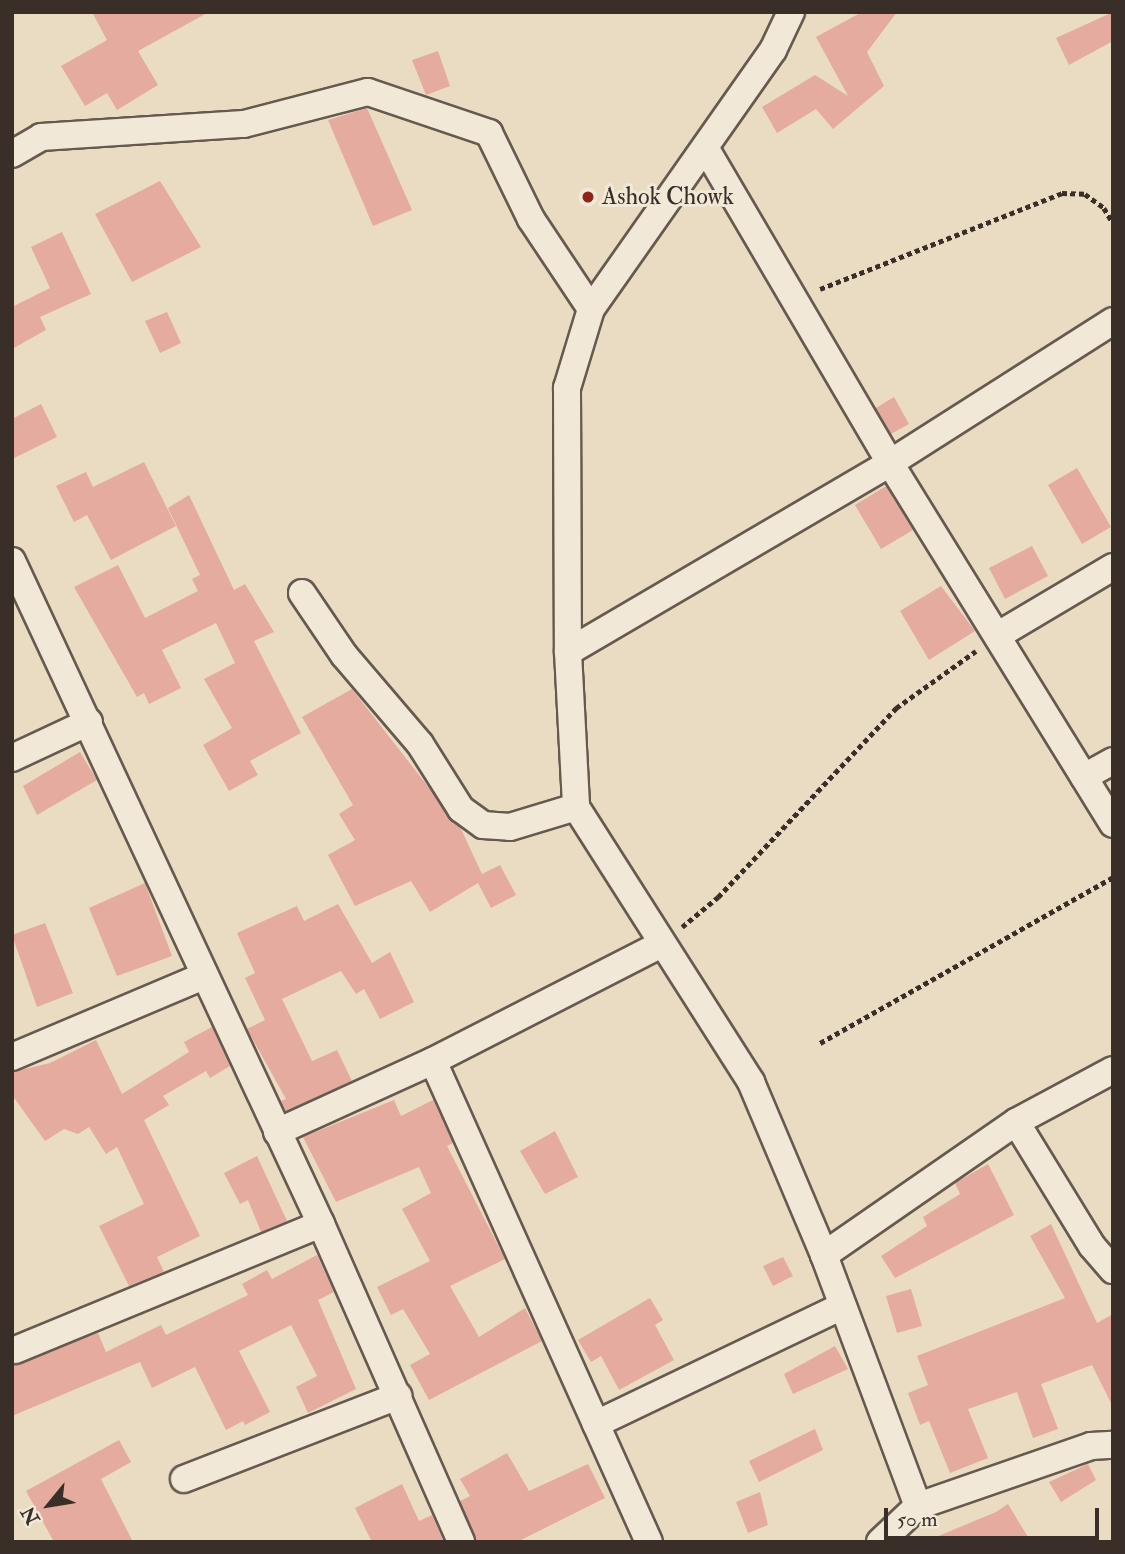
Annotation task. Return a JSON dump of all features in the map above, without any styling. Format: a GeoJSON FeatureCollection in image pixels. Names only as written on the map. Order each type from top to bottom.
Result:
{"type":"FeatureCollection","features":[{"type":"Feature","properties":{"kind":"street"},"geometry":{"type":"LineString","coordinates":[[792,12],[773,50],[706,149],[591,309],[568,388],[568,652],[576,807],[751,1082],[824,1255],[918,1507]]}},
{"type":"Feature","properties":{"kind":"street"},"geometry":{"type":"LineString","coordinates":[[12,154],[41,137],[244,124],[368,92],[489,133],[531,219],[591,309]]}},
{"type":"Feature","properties":{"kind":"street"},"geometry":{"type":"LineString","coordinates":[[706,149],[890,463],[1000,635],[1113,824]]}},
{"type":"Feature","properties":{"kind":"street"},"geometry":{"type":"LineString","coordinates":[[568,652],[890,463],[1113,321]]}},
{"type":"Feature","properties":{"kind":"street"},"geometry":{"type":"LineString","coordinates":[[12,561],[321,1224],[461,1542]]}},
{"type":"Feature","properties":{"kind":"street"},"geometry":{"type":"LineString","coordinates":[[1000,635],[1113,567]]}},
{"type":"Feature","properties":{"kind":"street"},"geometry":{"type":"LineString","coordinates":[[302,593],[344,655],[420,744],[461,809],[483,825],[510,827],[576,807]]}},
{"type":"Feature","properties":{"kind":"street"},"geometry":{"type":"LineString","coordinates":[[12,758],[89,722]]}},
{"type":"Feature","properties":{"kind":"street"},"geometry":{"type":"LineString","coordinates":[[1084,777],[1113,761]]}},
{"type":"Feature","properties":{"kind":"street"},"geometry":{"type":"LineString","coordinates":[[277,1132],[433,1061],[662,944]]}},
{"type":"Feature","properties":{"kind":"street"},"geometry":{"type":"LineString","coordinates":[[12,1057],[204,976]]}},
{"type":"Feature","properties":{"kind":"street"},"geometry":{"type":"LineString","coordinates":[[433,1061],[649,1542]]}},
{"type":"Feature","properties":{"kind":"street"},"geometry":{"type":"LineString","coordinates":[[824,1255],[1016,1122],[1113,1070]]}},
{"type":"Feature","properties":{"kind":"street"},"geometry":{"type":"LineString","coordinates":[[1016,1122],[1092,1246],[1113,1270]]}},
{"type":"Feature","properties":{"kind":"street"},"geometry":{"type":"LineString","coordinates":[[15,1350],[321,1224]]}},
{"type":"Feature","properties":{"kind":"street"},"geometry":{"type":"LineString","coordinates":[[596,1424],[842,1306]]}},
{"type":"Feature","properties":{"kind":"street"},"geometry":{"type":"LineString","coordinates":[[184,1479],[398,1396]]}},
{"type":"Feature","properties":{"kind":"street"},"geometry":{"type":"LineString","coordinates":[[880,1542],[918,1507],[1091,1446],[1113,1445]]}},
{"type":"Feature","properties":{"kind":"path"},"geometry":{"type":"LineString","coordinates":[[795,299],[1062,193],[1085,194],[1104,208],[1113,223]]}},
{"type":"Feature","properties":{"kind":"path"},"geometry":{"type":"LineString","coordinates":[[662,944],[718,897],[896,708],[1000,635]]}},
{"type":"Feature","properties":{"kind":"path"},"geometry":{"type":"LineString","coordinates":[[820,1043],[1113,877]]}},
{"type":"Feature","properties":{"kind":"building"},"geometry":{"type":"Polygon","coordinates":[[[92,12],[209,12],[138,51],[158,85],[117,110],[107,93],[85,106],[61,66],[107,40],[92,12]]]}},
{"type":"Feature","properties":{"kind":"building"},"geometry":{"type":"Polygon","coordinates":[[[862,12],[897,12],[867,52],[884,86],[833,129],[816,109],[777,133],[762,107],[815,75],[848,96],[816,37],[862,12]]]}},
{"type":"Feature","properties":{"kind":"building"},"geometry":{"type":"Polygon","coordinates":[[[1113,12],[1113,41],[1069,65],[1056,38],[1113,12]]]}},
{"type":"Feature","properties":{"kind":"building"},"geometry":{"type":"Polygon","coordinates":[[[438,51],[450,86],[426,95],[412,60],[438,51]]]}},
{"type":"Feature","properties":{"kind":"building"},"geometry":{"type":"Polygon","coordinates":[[[367,108],[412,210],[373,226],[328,120],[367,108]]]}},
{"type":"Feature","properties":{"kind":"building"},"geometry":{"type":"Polygon","coordinates":[[[160,181],[201,247],[132,282],[95,214],[160,181]]]}},
{"type":"Feature","properties":{"kind":"building"},"geometry":{"type":"Polygon","coordinates":[[[62,232],[91,294],[40,317],[46,330],[12,349],[12,307],[50,288],[31,247],[62,232]]]}},
{"type":"Feature","properties":{"kind":"building"},"geometry":{"type":"Polygon","coordinates":[[[167,312],[181,343],[160,353],[145,321],[167,312]]]}},
{"type":"Feature","properties":{"kind":"building"},"geometry":{"type":"Polygon","coordinates":[[[894,397],[909,424],[891,434],[876,408],[894,397]]]}},
{"type":"Feature","properties":{"kind":"building"},"geometry":{"type":"Polygon","coordinates":[[[41,404],[57,437],[12,459],[12,419],[41,404]]]}},
{"type":"Feature","properties":{"kind":"building"},"geometry":{"type":"Polygon","coordinates":[[[144,462],[176,526],[111,560],[87,515],[74,522],[56,486],[86,472],[93,487],[144,462]]]}},
{"type":"Feature","properties":{"kind":"building"},"geometry":{"type":"Polygon","coordinates":[[[1077,468],[1111,527],[1082,544],[1048,485],[1077,468]]]}},
{"type":"Feature","properties":{"kind":"building"},"geometry":{"type":"Polygon","coordinates":[[[886,486],[913,530],[881,549],[855,505],[886,486]]]}},
{"type":"Feature","properties":{"kind":"building"},"geometry":{"type":"Polygon","coordinates":[[[189,495],[234,590],[245,584],[274,632],[254,641],[301,733],[250,761],[258,775],[229,791],[203,745],[232,728],[204,679],[235,663],[216,623],[162,650],[181,688],[149,704],[144,693],[137,697],[74,587],[118,565],[145,618],[198,591],[192,579],[200,575],[168,508],[189,495]]]}},
{"type":"Feature","properties":{"kind":"building"},"geometry":{"type":"Polygon","coordinates":[[[1032,546],[1048,576],[1005,599],[989,568],[1032,546]]]}},
{"type":"Feature","properties":{"kind":"building"},"geometry":{"type":"Polygon","coordinates":[[[941,586],[975,631],[929,660],[900,611],[941,586]]]}},
{"type":"Feature","properties":{"kind":"building"},"geometry":{"type":"Polygon","coordinates":[[[352,689],[461,829],[482,874],[500,865],[516,895],[491,908],[478,883],[430,912],[411,881],[355,906],[328,855],[355,840],[339,814],[353,805],[302,717],[352,689]]]}},
{"type":"Feature","properties":{"kind":"building"},"geometry":{"type":"Polygon","coordinates":[[[80,752],[97,780],[37,815],[23,786],[80,752]]]}},
{"type":"Feature","properties":{"kind":"building"},"geometry":{"type":"Polygon","coordinates":[[[145,883],[172,956],[117,976],[89,908],[145,883]]]}},
{"type":"Feature","properties":{"kind":"building"},"geometry":{"type":"Polygon","coordinates":[[[338,904],[372,963],[390,952],[414,1002],[380,1019],[364,989],[356,994],[341,971],[282,999],[312,1061],[337,1050],[352,1081],[286,1111],[281,1101],[286,1099],[247,1029],[265,1020],[245,978],[255,973],[237,933],[297,906],[304,921],[338,904]]]}},
{"type":"Feature","properties":{"kind":"building"},"geometry":{"type":"Polygon","coordinates":[[[45,923],[73,993],[37,1007],[12,935],[45,923]]]}},
{"type":"Feature","properties":{"kind":"building"},"geometry":{"type":"Polygon","coordinates":[[[212,1027],[230,1066],[210,1078],[206,1071],[163,1096],[169,1105],[144,1120],[200,1236],[157,1257],[164,1272],[129,1286],[99,1226],[144,1204],[117,1147],[106,1154],[89,1127],[78,1134],[64,1129],[45,1141],[12,1095],[12,1072],[50,1063],[96,1040],[122,1094],[189,1052],[184,1042],[212,1027]]]}},
{"type":"Feature","properties":{"kind":"building"},"geometry":{"type":"Polygon","coordinates":[[[394,1100],[401,1116],[433,1100],[453,1143],[447,1146],[505,1259],[450,1286],[479,1337],[525,1308],[542,1341],[429,1400],[410,1365],[430,1354],[403,1309],[391,1315],[377,1287],[430,1261],[402,1209],[431,1193],[419,1167],[336,1202],[303,1137],[394,1100]]]}},
{"type":"Feature","properties":{"kind":"building"},"geometry":{"type":"Polygon","coordinates":[[[555,1131],[578,1177],[545,1194],[520,1151],[555,1131]]]}},
{"type":"Feature","properties":{"kind":"building"},"geometry":{"type":"Polygon","coordinates":[[[257,1156],[287,1221],[261,1232],[248,1200],[240,1204],[224,1173],[257,1156]]]}},
{"type":"Feature","properties":{"kind":"building"},"geometry":{"type":"Polygon","coordinates":[[[988,1164],[1014,1215],[895,1278],[881,1256],[927,1226],[923,1217],[960,1194],[955,1183],[988,1164]]]}},
{"type":"Feature","properties":{"kind":"building"},"geometry":{"type":"Polygon","coordinates":[[[1051,1224],[1097,1323],[1113,1314],[1113,1407],[1092,1365],[1041,1384],[1058,1429],[1033,1438],[1017,1392],[968,1409],[988,1458],[950,1473],[929,1421],[920,1425],[908,1393],[928,1385],[917,1356],[1065,1298],[1030,1236],[1051,1224]]]}},
{"type":"Feature","properties":{"kind":"building"},"geometry":{"type":"Polygon","coordinates":[[[317,1255],[334,1292],[318,1300],[356,1389],[308,1413],[296,1387],[317,1376],[291,1325],[239,1351],[270,1412],[245,1425],[243,1421],[226,1430],[195,1367],[152,1388],[140,1362],[12,1416],[12,1365],[98,1333],[106,1352],[161,1325],[166,1335],[248,1295],[242,1284],[267,1270],[272,1279],[317,1255]]]}},
{"type":"Feature","properties":{"kind":"building"},"geometry":{"type":"Polygon","coordinates":[[[783,1257],[793,1276],[773,1286],[763,1266],[783,1257]]]}},
{"type":"Feature","properties":{"kind":"building"},"geometry":{"type":"Polygon","coordinates":[[[911,1289],[922,1326],[897,1333],[886,1296],[911,1289]]]}},
{"type":"Feature","properties":{"kind":"building"},"geometry":{"type":"Polygon","coordinates":[[[650,1298],[663,1320],[655,1325],[674,1360],[619,1390],[601,1356],[591,1362],[578,1340],[650,1298]]]}},
{"type":"Feature","properties":{"kind":"building"},"geometry":{"type":"Polygon","coordinates":[[[835,1346],[848,1369],[793,1394],[784,1374],[835,1346]]]}},
{"type":"Feature","properties":{"kind":"building"},"geometry":{"type":"Polygon","coordinates":[[[815,1429],[823,1450],[759,1482],[749,1461],[815,1429]]]}},
{"type":"Feature","properties":{"kind":"building"},"geometry":{"type":"Polygon","coordinates":[[[119,1440],[131,1462],[101,1479],[133,1542],[54,1542],[26,1491],[119,1440]]]}},
{"type":"Feature","properties":{"kind":"building"},"geometry":{"type":"Polygon","coordinates":[[[507,1453],[529,1491],[588,1464],[605,1498],[517,1542],[476,1542],[460,1501],[470,1496],[460,1479],[507,1453]]]}},
{"type":"Feature","properties":{"kind":"building"},"geometry":{"type":"Polygon","coordinates":[[[1088,1464],[1096,1480],[1061,1502],[1049,1482],[1088,1464]]]}},
{"type":"Feature","properties":{"kind":"building"},"geometry":{"type":"Polygon","coordinates":[[[402,1484],[419,1521],[432,1515],[444,1542],[372,1542],[355,1508],[402,1484]]]}},
{"type":"Feature","properties":{"kind":"building"},"geometry":{"type":"Polygon","coordinates":[[[760,1492],[768,1525],[748,1533],[736,1502],[760,1492]]]}},
{"type":"Feature","properties":{"kind":"building"},"geometry":{"type":"Polygon","coordinates":[[[1008,1504],[1031,1542],[924,1542],[996,1512],[1008,1504]]]}},
{"type":"Feature","properties":{"kind":"place","name":"Ashok Chowk"},"geometry":{"type":"Point","coordinates":[588,197]}}]}
